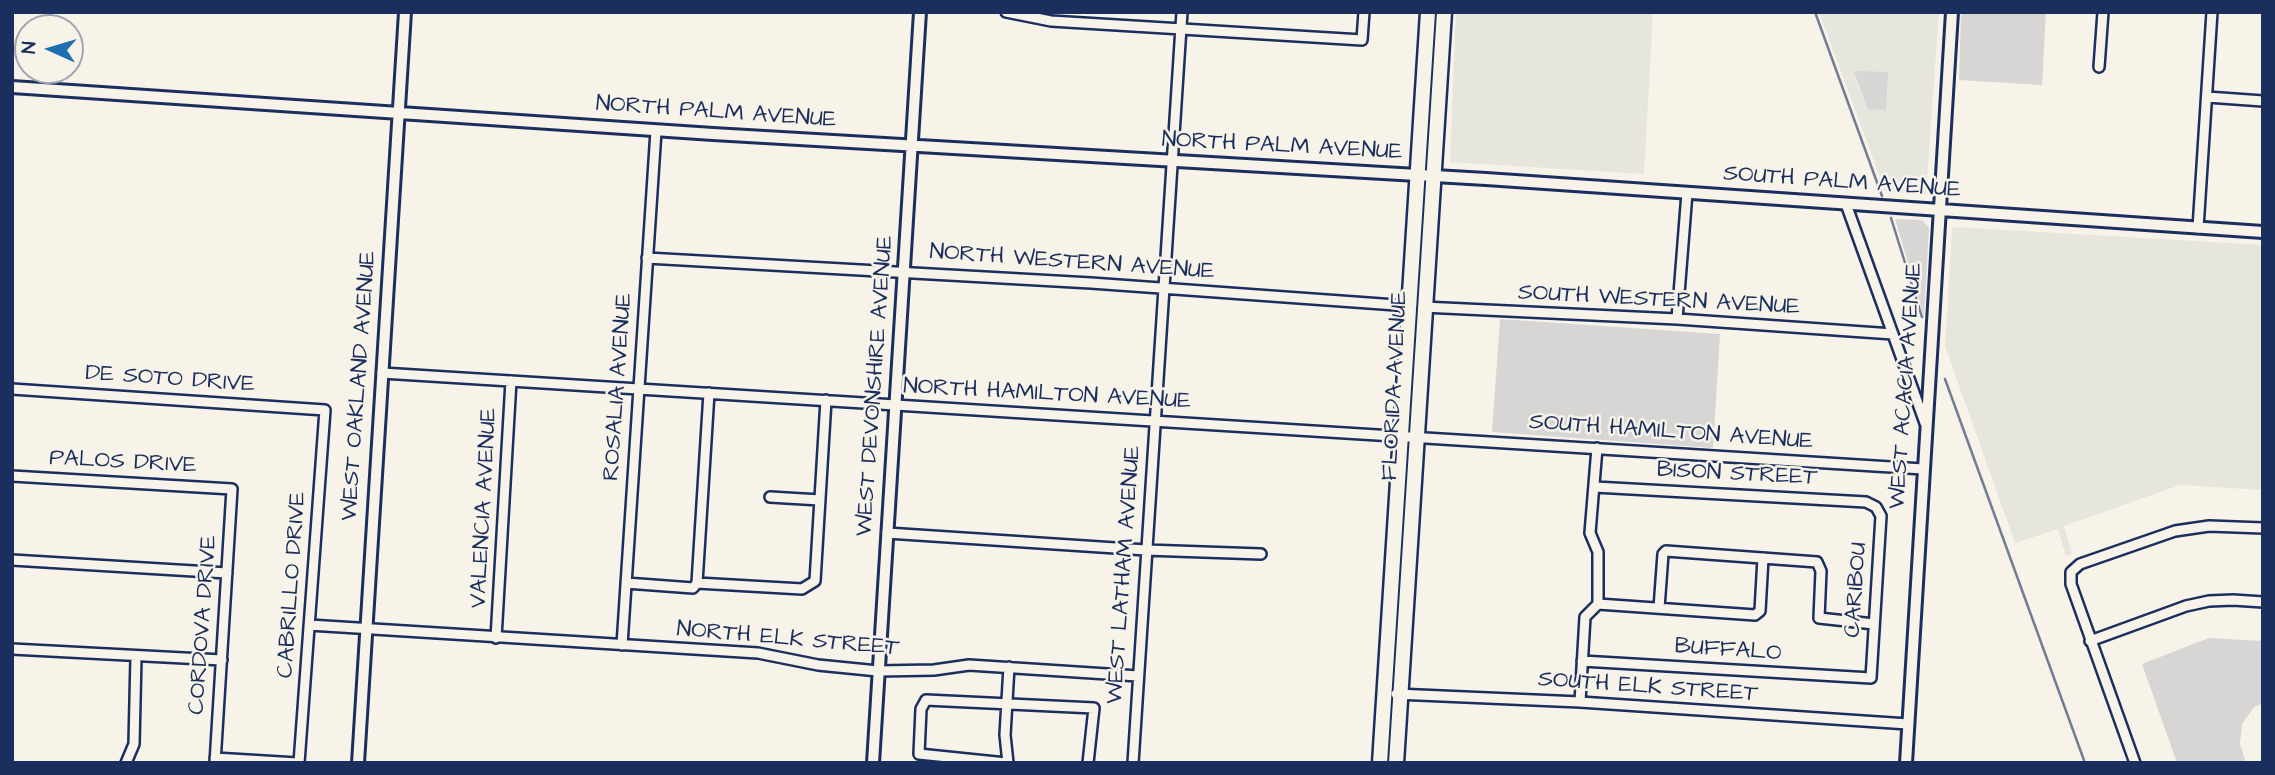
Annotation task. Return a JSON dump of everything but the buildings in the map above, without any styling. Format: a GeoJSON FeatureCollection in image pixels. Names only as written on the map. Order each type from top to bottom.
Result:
{"type":"FeatureCollection","features":[{"type":"Feature","properties":{"kind":"main road","name":"FLORIDA AVENUE"},"geometry":{"type":"LineString","coordinates":[[1425,176],[1428,12]]}},
{"type":"Feature","properties":{"kind":"main road","name":"FLORIDA AVENUE"},"geometry":{"type":"LineString","coordinates":[[1380,763],[1408,436],[1425,176],[1444,12]]}},
{"type":"Feature","properties":{"kind":"main road","name":"FLORIDA AVENUE"},"geometry":{"type":"LineString","coordinates":[[1396,763],[1408,436]]}},
{"type":"Feature","properties":{"kind":"street","name":"WEST OAKLAND AVENUE"},"geometry":{"type":"LineString","coordinates":[[358,763],[405,12]]}},
{"type":"Feature","properties":{"kind":"street","name":"WEST DEVONSHIRE AVENUE"},"geometry":{"type":"LineString","coordinates":[[873,763],[920,12]]}},
{"type":"Feature","properties":{"kind":"street"},"geometry":{"type":"LineString","coordinates":[[1006,12],[1051,21],[1362,40],[1364,12]]}},
{"type":"Feature","properties":{"kind":"street","name":"WEST LATHAM AVENUE"},"geometry":{"type":"LineString","coordinates":[[1133,763],[1182,12]]}},
{"type":"Feature","properties":{"kind":"street","name":"WEST ACACIA AVENUE"},"geometry":{"type":"LineString","coordinates":[[1906,763],[1952,12]]}},
{"type":"Feature","properties":{"kind":"street"},"geometry":{"type":"LineString","coordinates":[[2099,67],[2103,12]]}},
{"type":"Feature","properties":{"kind":"street"},"geometry":{"type":"LineString","coordinates":[[2198,228],[2212,12]]}},
{"type":"Feature","properties":{"kind":"street","name":"NORTH PALM AVENUE"},"geometry":{"type":"LineString","coordinates":[[12,87],[399,115],[1425,176]]}},
{"type":"Feature","properties":{"kind":"street"},"geometry":{"type":"LineString","coordinates":[[2207,97],[2263,101]]}},
{"type":"Feature","properties":{"kind":"street","name":"ROSALIA AVENUE"},"geometry":{"type":"LineString","coordinates":[[622,645],[656,131]]}},
{"type":"Feature","properties":{"kind":"street","name":"SOUTH PALM AVENUE"},"geometry":{"type":"LineString","coordinates":[[1425,176],[2263,232]]}},
{"type":"Feature","properties":{"kind":"street"},"geometry":{"type":"LineString","coordinates":[[1677,319],[1687,193]]}},
{"type":"Feature","properties":{"kind":"street"},"geometry":{"type":"LineString","coordinates":[[1846,204],[1926,425]]}},
{"type":"Feature","properties":{"kind":"street","name":"NORTH WESTERN AVENUE"},"geometry":{"type":"LineString","coordinates":[[647,258],[1163,287],[1416,307]]}},
{"type":"Feature","properties":{"kind":"street","name":"SOUTH WESTERN AVENUE"},"geometry":{"type":"LineString","coordinates":[[1416,307],[1677,319],[1893,334]]}},
{"type":"Feature","properties":{"kind":"street","name":"NORTH HAMILTON AVENUE"},"geometry":{"type":"LineString","coordinates":[[382,373],[638,389],[708,398],[826,400],[1408,436]]}},
{"type":"Feature","properties":{"kind":"street","name":"VALENCIA AVENUE"},"geometry":{"type":"LineString","coordinates":[[496,638],[511,381]]}},
{"type":"Feature","properties":{"kind":"street","name":"DE SOTO DRIVE"},"geometry":{"type":"LineString","coordinates":[[12,389],[324,410]]}},
{"type":"Feature","properties":{"kind":"street"},"geometry":{"type":"LineString","coordinates":[[626,583],[694,588],[697,583],[708,398]]}},
{"type":"Feature","properties":{"kind":"street"},"geometry":{"type":"LineString","coordinates":[[697,583],[802,589],[815,581],[826,400]]}},
{"type":"Feature","properties":{"kind":"street","name":"CABRILLO DRIVE"},"geometry":{"type":"LineString","coordinates":[[215,760],[298,763],[324,410]]}},
{"type":"Feature","properties":{"kind":"street","name":"SOUTH HAMILTON AVENUE"},"geometry":{"type":"LineString","coordinates":[[1408,436],[1923,469]]}},
{"type":"Feature","properties":{"kind":"street"},"geometry":{"type":"LineString","coordinates":[[1580,702],[1586,617],[1598,604],[1598,552],[1590,534],[1597,448]]}},
{"type":"Feature","properties":{"kind":"street","name":"PALOS DRIVE"},"geometry":{"type":"LineString","coordinates":[[12,476],[232,489]]}},
{"type":"Feature","properties":{"kind":"street","name":"BISON STREET"},"geometry":{"type":"LineString","coordinates":[[1594,487],[1866,502],[1877,507]]}},
{"type":"Feature","properties":{"kind":"street","name":"CORDOVA DRIVE"},"geometry":{"type":"LineString","coordinates":[[215,760],[232,489]]}},
{"type":"Feature","properties":{"kind":"street"},"geometry":{"type":"LineString","coordinates":[[770,497],[820,500]]}},
{"type":"Feature","properties":{"kind":"street","name":"CARIBOU"},"geometry":{"type":"LineString","coordinates":[[1871,678],[1881,516],[1877,507]]}},
{"type":"Feature","properties":{"kind":"street"},"geometry":{"type":"LineString","coordinates":[[2135,763],[2090,641],[2071,584],[2071,572],[2080,564],[2175,531],[2209,526],[2263,528]]}},
{"type":"Feature","properties":{"kind":"street"},"geometry":{"type":"LineString","coordinates":[[887,533],[1146,550],[1261,554]]}},
{"type":"Feature","properties":{"kind":"street"},"geometry":{"type":"LineString","coordinates":[[1659,608],[1663,554],[1666,551],[1817,562],[1821,571],[1819,618],[1874,624]]}},
{"type":"Feature","properties":{"kind":"street"},"geometry":{"type":"LineString","coordinates":[[1598,604],[1755,615],[1760,611],[1763,558]]}},
{"type":"Feature","properties":{"kind":"street"},"geometry":{"type":"LineString","coordinates":[[12,560],[228,573]]}},
{"type":"Feature","properties":{"kind":"street"},"geometry":{"type":"LineString","coordinates":[[2090,641],[2186,606],[2221,600],[2263,602]]}},
{"type":"Feature","properties":{"kind":"street","name":"NORTH ELK STREET"},"geometry":{"type":"LineString","coordinates":[[309,625],[758,653],[818,665],[878,671],[934,670],[969,664],[1138,676]]}},
{"type":"Feature","properties":{"kind":"street"},"geometry":{"type":"LineString","coordinates":[[12,649],[222,660]]}},
{"type":"Feature","properties":{"kind":"street"},"geometry":{"type":"LineString","coordinates":[[126,763],[134,744],[136,657]]}},
{"type":"Feature","properties":{"kind":"street","name":"BUFFALO"},"geometry":{"type":"LineString","coordinates":[[1582,662],[1871,678]]}},
{"type":"Feature","properties":{"kind":"street"},"geometry":{"type":"LineString","coordinates":[[1009,667],[1007,703],[1005,735],[1007,763],[919,754],[921,709],[926,700],[1007,703],[1094,708],[1088,763]]}},
{"type":"Feature","properties":{"kind":"street","name":"SOUTH ELK STREET"},"geometry":{"type":"LineString","coordinates":[[1385,694],[1580,702],[1908,724]]}},
{"type":"Feature","properties":{"kind":"shaded area"},"geometry":{"type":"Polygon","coordinates":[[[1456,12],[1653,12],[1644,174],[1450,162],[1456,12]]]}},
{"type":"Feature","properties":{"kind":"shaded area"},"geometry":{"type":"Polygon","coordinates":[[[1819,12],[1939,12],[1926,194],[1885,191],[1819,12]]]}},
{"type":"Feature","properties":{"kind":"shaded area"},"geometry":{"type":"Polygon","coordinates":[[[1961,12],[2046,12],[2042,85],[1959,80],[1961,12]]]}},
{"type":"Feature","properties":{"kind":"shaded area"},"geometry":{"type":"Polygon","coordinates":[[[1854,71],[1888,72],[1886,110],[1868,109],[1854,71]]]}},
{"type":"Feature","properties":{"kind":"shaded area"},"geometry":{"type":"Polygon","coordinates":[[[1895,219],[1922,220],[1929,228],[1924,317],[1895,219]]]}},
{"type":"Feature","properties":{"kind":"shaded area"},"geometry":{"type":"Polygon","coordinates":[[[1955,227],[2263,245],[2263,490],[2180,485],[2064,526],[2072,554],[2066,556],[2058,529],[2015,543],[1945,346],[1952,229],[1955,227]]]}},
{"type":"Feature","properties":{"kind":"shaded area"},"geometry":{"type":"Polygon","coordinates":[[[1500,319],[1720,334],[1713,448],[1492,432],[1500,319]]]}},
{"type":"Feature","properties":{"kind":"shaded area"},"geometry":{"type":"Polygon","coordinates":[[[2209,638],[2263,641],[2263,703],[2254,707],[2242,724],[2240,744],[2246,763],[2177,763],[2142,664],[2209,638]]]}},
{"type":"Feature","properties":{"kind":"waterway"},"geometry":{"type":"LineString","coordinates":[[1815,12],[1882,196]]}},
{"type":"Feature","properties":{"kind":"waterway"},"geometry":{"type":"LineString","coordinates":[[1891,218],[1922,317]]}},
{"type":"Feature","properties":{"kind":"waterway"},"geometry":{"type":"LineString","coordinates":[[1945,379],[2085,763]]}}]}
